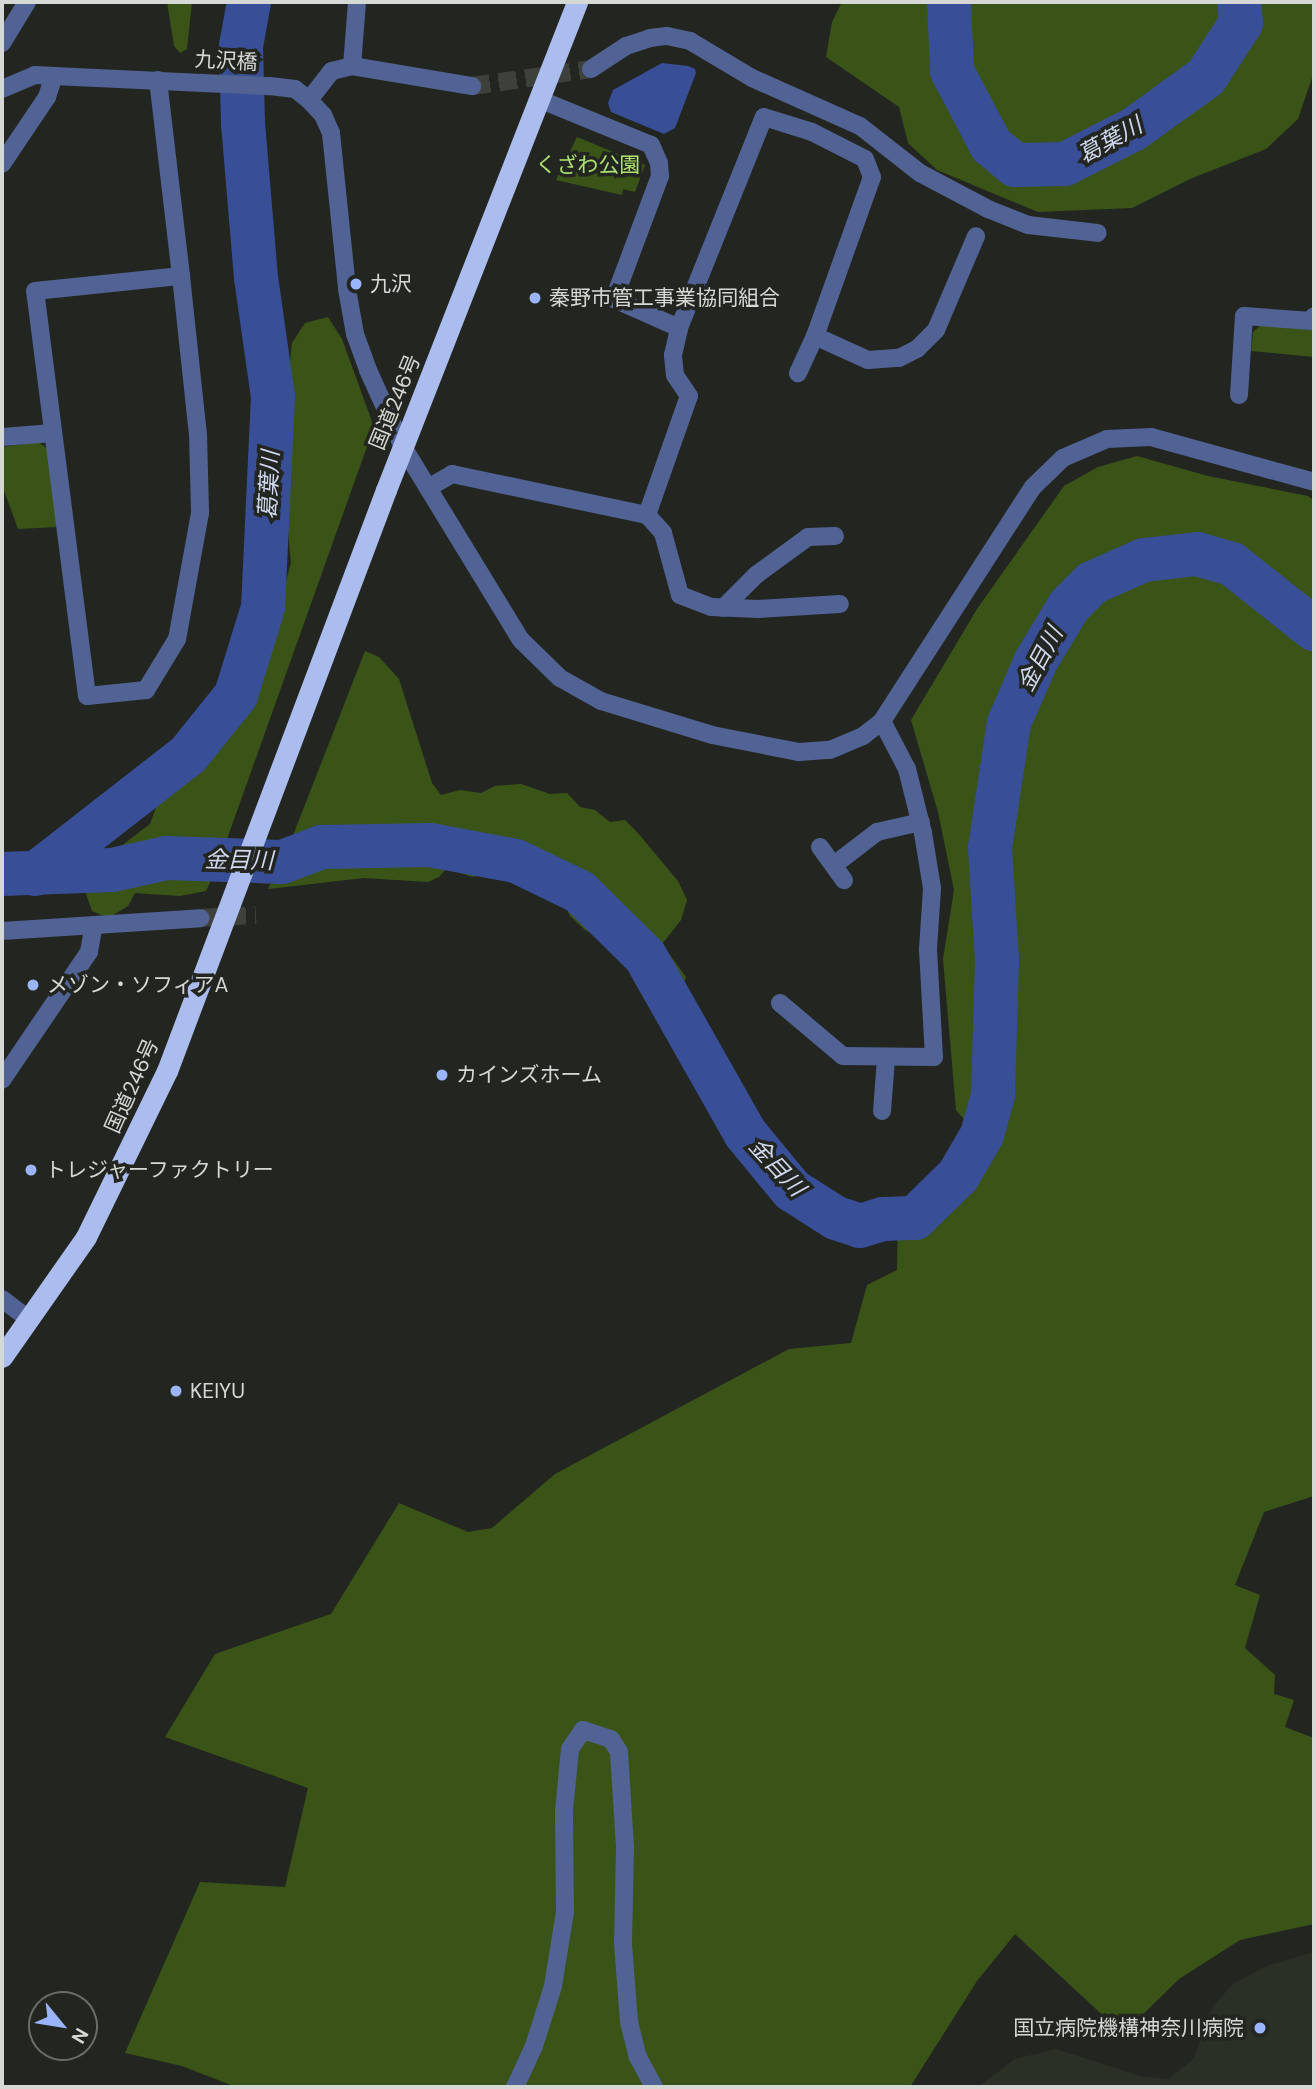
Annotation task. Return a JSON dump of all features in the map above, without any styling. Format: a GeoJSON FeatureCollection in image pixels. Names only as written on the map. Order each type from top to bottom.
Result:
{"type":"FeatureCollection","features":[{"type":"Feature","properties":{"kind":"highway","name":"国道246号"},"geometry":{"type":"LineString","coordinates":[[2,1357],[86,1237],[134,1144],[167,1071],[403,447],[541,100],[576,2]]}},
{"type":"Feature","properties":{"kind":"street"},"geometry":{"type":"LineString","coordinates":[[2,43],[27,2]]}},
{"type":"Feature","properties":{"kind":"street"},"geometry":{"type":"LineString","coordinates":[[352,66],[357,2]]}},
{"type":"Feature","properties":{"kind":"street"},"geometry":{"type":"LineString","coordinates":[[591,69],[626,46],[667,36],[690,41],[712,52],[724,63],[821,111],[860,127],[920,173],[988,209],[1028,225],[1098,233]]}},
{"type":"Feature","properties":{"kind":"street"},"geometry":{"type":"LineString","coordinates":[[472,86],[352,66],[332,71],[309,100],[323,115],[331,133],[337,214],[355,334],[403,447],[521,639],[561,678],[601,701],[712,735],[799,752],[830,750],[863,736],[882,721],[1033,487],[1063,458],[1107,439],[1151,438],[1314,482]]}},
{"type":"Feature","properties":{"kind":"street","name":"九沢橋"},"geometry":{"type":"LineString","coordinates":[[2,89],[35,75],[270,86],[295,89],[309,100]]}},
{"type":"Feature","properties":{"kind":"street"},"geometry":{"type":"LineString","coordinates":[[2,164],[47,97],[54,76]]}},
{"type":"Feature","properties":{"kind":"street"},"geometry":{"type":"LineString","coordinates":[[158,80],[181,276],[198,434],[200,513],[177,639],[146,691],[87,696],[35,291],[181,276]]}},
{"type":"Feature","properties":{"kind":"street"},"geometry":{"type":"LineString","coordinates":[[541,100],[651,145],[659,163],[660,176],[614,299],[679,328]]}},
{"type":"Feature","properties":{"kind":"street"},"geometry":{"type":"LineString","coordinates":[[812,132],[821,111]]}},
{"type":"Feature","properties":{"kind":"street"},"geometry":{"type":"LineString","coordinates":[[648,515],[689,396],[675,375],[673,355],[679,328],[764,117],[812,132],[865,159],[872,177],[815,336],[798,373]]}},
{"type":"Feature","properties":{"kind":"street"},"geometry":{"type":"LineString","coordinates":[[815,336],[868,360],[899,358],[917,349],[936,330],[976,236]]}},
{"type":"Feature","properties":{"kind":"street"},"geometry":{"type":"LineString","coordinates":[[1239,395],[1244,316],[1311,321],[1314,316]]}},
{"type":"Feature","properties":{"kind":"street"},"geometry":{"type":"LineString","coordinates":[[2,437],[54,433]]}},
{"type":"Feature","properties":{"kind":"street"},"geometry":{"type":"LineString","coordinates":[[428,488],[452,474],[648,515],[663,533],[680,595],[711,607],[840,604]]}},
{"type":"Feature","properties":{"kind":"street"},"geometry":{"type":"LineString","coordinates":[[723,608],[756,575],[808,537],[835,536]]}},
{"type":"Feature","properties":{"kind":"street"},"geometry":{"type":"LineString","coordinates":[[780,1003],[843,1056],[886,1059],[934,1057],[928,949],[932,888],[921,822],[907,769],[882,721]]}},
{"type":"Feature","properties":{"kind":"street"},"geometry":{"type":"LineString","coordinates":[[820,847],[839,873],[877,831],[921,822]]}},
{"type":"Feature","properties":{"kind":"street"},"geometry":{"type":"LineString","coordinates":[[2,931],[201,918]]}},
{"type":"Feature","properties":{"kind":"street"},"geometry":{"type":"LineString","coordinates":[[2,1080],[89,952],[94,925]]}},
{"type":"Feature","properties":{"kind":"street"},"geometry":{"type":"LineString","coordinates":[[882,1111],[886,1059]]}},
{"type":"Feature","properties":{"kind":"street"},"geometry":{"type":"LineString","coordinates":[[2,1299],[30,1320]]}},
{"type":"Feature","properties":{"kind":"street"},"geometry":{"type":"LineString","coordinates":[[515,2087],[534,2046],[552,1986],[565,1912],[564,1811],[570,1749],[583,1730],[611,1739],[619,1752],[625,1847],[623,1944],[629,2022],[638,2057],[654,2087]]}},
{"type":"Feature","properties":{"kind":"shaded area","name":"国立病院機構神奈川病院"},"geometry":{"type":"Polygon","coordinates":[[[1314,1952],[1314,2087],[978,2087],[1015,2059],[1056,2049],[1140,2076],[1169,2079],[1194,2058],[1212,2007],[1234,1983],[1267,1966],[1314,1952]]]}},
{"type":"Feature","properties":{"kind":"green space"},"geometry":{"type":"Polygon","coordinates":[[[167,2],[192,2],[187,49],[180,53],[174,46],[167,2]]]}},
{"type":"Feature","properties":{"kind":"green space"},"geometry":{"type":"Polygon","coordinates":[[[842,2],[1314,2],[1314,72],[1298,119],[1266,149],[1190,179],[1132,208],[1038,212],[937,170],[908,143],[899,107],[826,57],[832,22],[842,2]]]}},
{"type":"Feature","properties":{"kind":"green space","name":"くざわ公園"},"geometry":{"type":"Polygon","coordinates":[[[577,137],[645,165],[635,192],[623,189],[622,195],[556,180],[577,137]]]}},
{"type":"Feature","properties":{"kind":"green space"},"geometry":{"type":"Polygon","coordinates":[[[328,317],[342,339],[374,427],[216,870],[206,891],[180,896],[135,893],[128,906],[108,918],[92,911],[84,888],[92,868],[150,824],[157,805],[221,744],[251,690],[272,631],[291,563],[283,478],[284,421],[292,343],[305,323],[328,317]]]}},
{"type":"Feature","properties":{"kind":"green space"},"geometry":{"type":"Polygon","coordinates":[[[1261,325],[1314,330],[1314,357],[1251,351],[1253,332],[1261,325]]]}},
{"type":"Feature","properties":{"kind":"green space"},"geometry":{"type":"Polygon","coordinates":[[[38,442],[48,449],[57,527],[18,529],[2,485],[2,447],[38,442]]]}},
{"type":"Feature","properties":{"kind":"green space"},"geometry":{"type":"Polygon","coordinates":[[[1137,456],[1208,476],[1308,496],[1314,501],[1314,1496],[1264,1512],[1235,1585],[1260,1595],[1245,1648],[1275,1675],[1274,1694],[1294,1700],[1285,1727],[1314,1738],[1314,1924],[1240,1940],[1179,1979],[1123,2034],[1015,1934],[977,1981],[910,2087],[236,2087],[182,2066],[125,2053],[200,1882],[285,1887],[308,1788],[165,1737],[215,1654],[331,1614],[399,1503],[468,1532],[492,1528],[555,1474],[789,1349],[851,1343],[867,1285],[897,1270],[898,1205],[931,1185],[970,1126],[956,1110],[943,959],[954,890],[938,812],[911,720],[977,609],[1064,486],[1098,467],[1137,456]]]}},
{"type":"Feature","properties":{"kind":"green space"},"geometry":{"type":"Polygon","coordinates":[[[365,651],[379,657],[399,679],[432,783],[441,795],[460,790],[481,793],[495,786],[521,784],[550,794],[567,793],[580,807],[595,810],[610,822],[625,820],[637,832],[678,881],[687,900],[681,920],[662,944],[686,977],[676,1003],[599,938],[585,930],[570,916],[562,898],[492,874],[472,877],[447,868],[439,877],[428,882],[364,878],[268,889],[290,843],[365,651]]]}},
{"type":"Feature","properties":{"kind":"water"},"geometry":{"type":"Polygon","coordinates":[[[662,63],[688,66],[695,69],[696,73],[675,128],[664,134],[611,112],[608,103],[613,90],[662,63]]]}},
{"type":"Feature","properties":{"kind":"waterway","name":"葛葉川"},"geometry":{"type":"LineString","coordinates":[[35,874],[188,755],[236,695],[263,608],[273,397],[256,278],[243,123],[241,46],[249,2]]}},
{"type":"Feature","properties":{"kind":"waterway","name":"葛葉川"},"geometry":{"type":"LineString","coordinates":[[949,2],[952,71],[991,145],[1015,165],[1065,164],[1134,129],[1206,77],[1241,23],[1239,2]]}},
{"type":"Feature","properties":{"kind":"waterway","name":"金目川"},"geometry":{"type":"LineString","coordinates":[[2,874],[112,870],[167,858],[282,862],[322,847],[430,845],[516,861],[580,892],[645,956],[745,1133],[792,1190],[836,1218],[860,1226],[883,1219],[915,1218],[958,1176],[982,1135],[993,1095],[997,960],[990,848],[1009,723],[1036,661],[1069,606],[1092,583],[1144,560],[1197,554],[1232,564],[1314,629]]}},
{"type":"Feature","properties":{"kind":"tunnel"},"geometry":{"type":"LineString","coordinates":[[472,86],[591,69]]}},
{"type":"Feature","properties":{"kind":"tunnel"},"geometry":{"type":"LineString","coordinates":[[201,918],[256,915]]}},
{"type":"Feature","properties":{"kind":"place","name":"九沢"},"geometry":{"type":"Point","coordinates":[356,284]}},
{"type":"Feature","properties":{"kind":"place","name":"秦野市管工事業協同組合"},"geometry":{"type":"Point","coordinates":[535,298]}},
{"type":"Feature","properties":{"kind":"place","name":"メゾン・ソフィアA"},"geometry":{"type":"Point","coordinates":[33,985]}},
{"type":"Feature","properties":{"kind":"place","name":"カインズホーム"},"geometry":{"type":"Point","coordinates":[442,1075]}},
{"type":"Feature","properties":{"kind":"place","name":"トレジャーファクトリー"},"geometry":{"type":"Point","coordinates":[31,1170]}},
{"type":"Feature","properties":{"kind":"place","name":"KEIYU"},"geometry":{"type":"Point","coordinates":[176,1391]}},
{"type":"Feature","properties":{"kind":"place","name":"国立病院機構神奈川病院"},"geometry":{"type":"Point","coordinates":[1260,2028]}}]}
